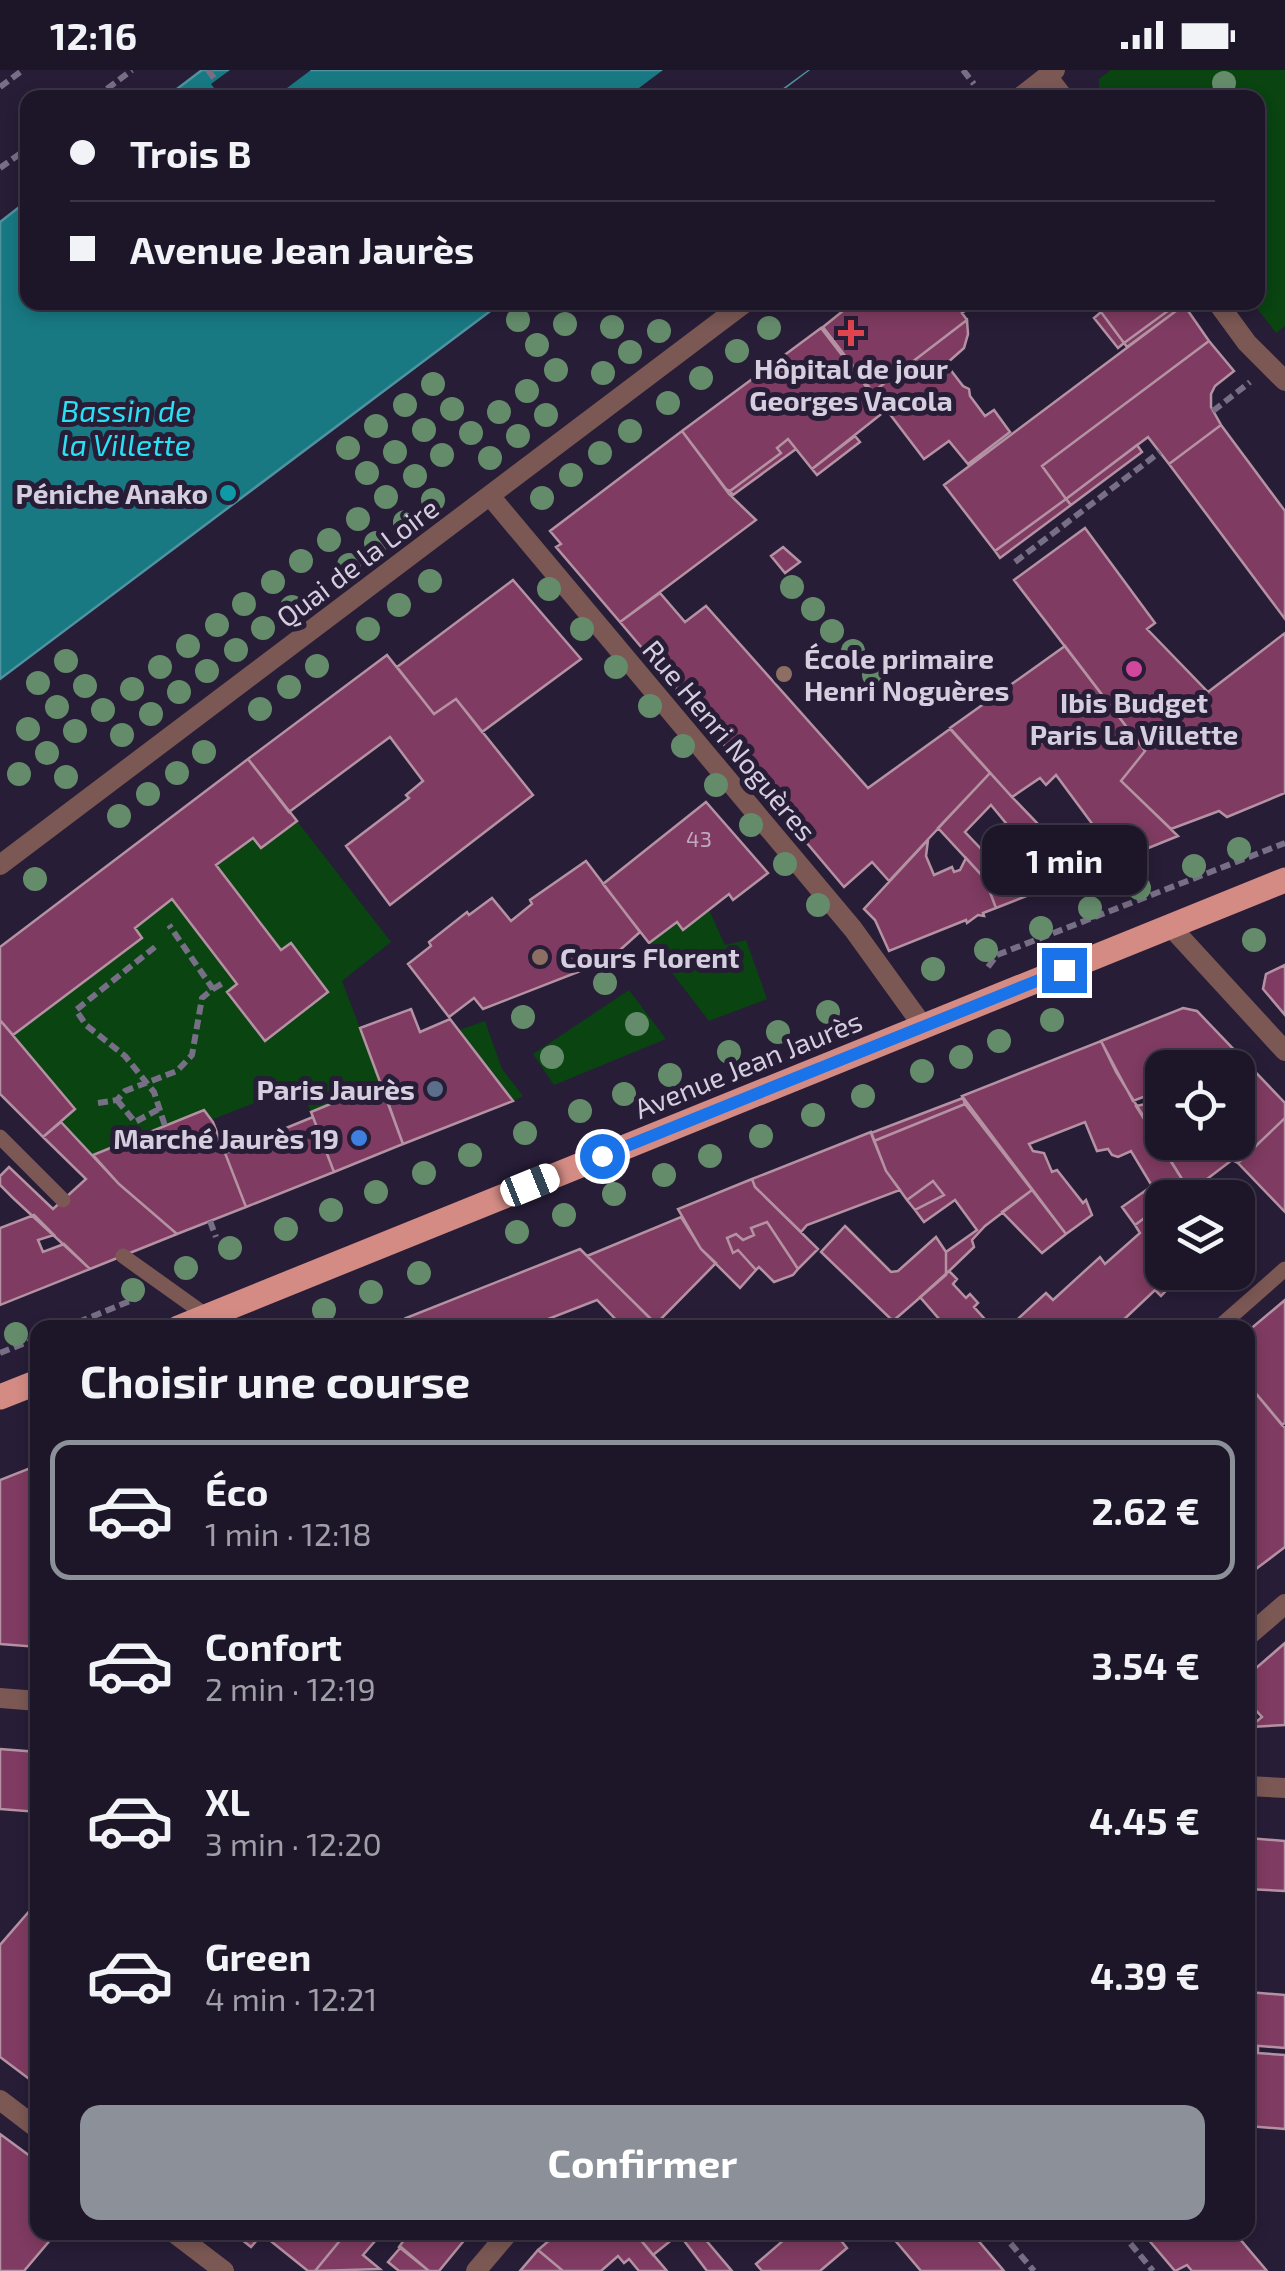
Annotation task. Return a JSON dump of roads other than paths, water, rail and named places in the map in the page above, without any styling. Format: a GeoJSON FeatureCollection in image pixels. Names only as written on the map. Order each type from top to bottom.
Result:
{"type":"FeatureCollection","features":[{"type":"Feature","properties":{"kind":"main road","name":"Avenue Jean Jaurès"},"geometry":{"type":"LineString","coordinates":[[218,1320],[923,1026],[1285,880]]}},
{"type":"Feature","properties":{"kind":"main road"},"geometry":{"type":"LineString","coordinates":[[0,1397],[30,1385]]}},
{"type":"Feature","properties":{"kind":"street"},"geometry":{"type":"LineString","coordinates":[[1029,90],[1051,73]]}},
{"type":"Feature","properties":{"kind":"street","name":"Quai de la Loire"},"geometry":{"type":"LineString","coordinates":[[0,865],[735,310]]}},
{"type":"Feature","properties":{"kind":"street"},"geometry":{"type":"LineString","coordinates":[[1223,310],[1247,343],[1280,367]]}},
{"type":"Feature","properties":{"kind":"street","name":"Rue Henri Noguères"},"geometry":{"type":"LineString","coordinates":[[490,496],[853,929],[923,1026]]}},
{"type":"Feature","properties":{"kind":"street"},"geometry":{"type":"LineString","coordinates":[[1171,926],[1285,1051]]}},
{"type":"Feature","properties":{"kind":"street"},"geometry":{"type":"LineString","coordinates":[[1255,1630],[1285,1604]]}},
{"type":"Feature","properties":{"kind":"street"},"geometry":{"type":"LineString","coordinates":[[0,1698],[30,1700]]}},
{"type":"Feature","properties":{"kind":"street"},"geometry":{"type":"LineString","coordinates":[[1255,1786],[1285,1788]]}},
{"type":"Feature","properties":{"kind":"street"},"geometry":{"type":"LineString","coordinates":[[0,2100],[30,2123]]}},
{"type":"Feature","properties":{"kind":"street"},"geometry":{"type":"LineString","coordinates":[[183,2240],[224,2271]]}},
{"type":"Feature","properties":{"kind":"street"},"geometry":{"type":"LineString","coordinates":[[476,2271],[502,2240]]}},
{"type":"Feature","properties":{"kind":"lane"},"geometry":{"type":"LineString","coordinates":[[0,1137],[63,1200]]}},
{"type":"Feature","properties":{"kind":"lane"},"geometry":{"type":"LineString","coordinates":[[123,1256],[210,1320]]}},
{"type":"Feature","properties":{"kind":"lane"},"geometry":{"type":"LineString","coordinates":[[1227,1320],[1285,1269]]}},
{"type":"Feature","properties":{"kind":"water"},"geometry":{"type":"Polygon","coordinates":[[[202,70],[808,70],[782,90],[176,90],[202,70]]]}},
{"type":"Feature","properties":{"kind":"water","name":"Bassin de la Villette"},"geometry":{"type":"Polygon","coordinates":[[[20,206],[20,310],[492,310],[0,679],[0,222],[20,206]]]}},
{"type":"Feature","properties":{"kind":"place","name":"Hôpital de jour Georges Vacola"},"geometry":{"type":"Point","coordinates":[851,333]}},
{"type":"Feature","properties":{"kind":"place","name":"Péniche Anako"},"geometry":{"type":"Point","coordinates":[228,493]}},
{"type":"Feature","properties":{"kind":"place","name":"Ibis Budget Paris La Villette"},"geometry":{"type":"Point","coordinates":[1134,669]}},
{"type":"Feature","properties":{"kind":"place","name":"École primaire Henri Noguères"},"geometry":{"type":"Point","coordinates":[784,674]}},
{"type":"Feature","properties":{"kind":"place","name":"Cours Florent"},"geometry":{"type":"Point","coordinates":[540,957]}},
{"type":"Feature","properties":{"kind":"place","name":"Paris Jaurès"},"geometry":{"type":"Point","coordinates":[435,1089]}},
{"type":"Feature","properties":{"kind":"place","name":"Marché Jaurès 19"},"geometry":{"type":"Point","coordinates":[359,1138]}}]}
